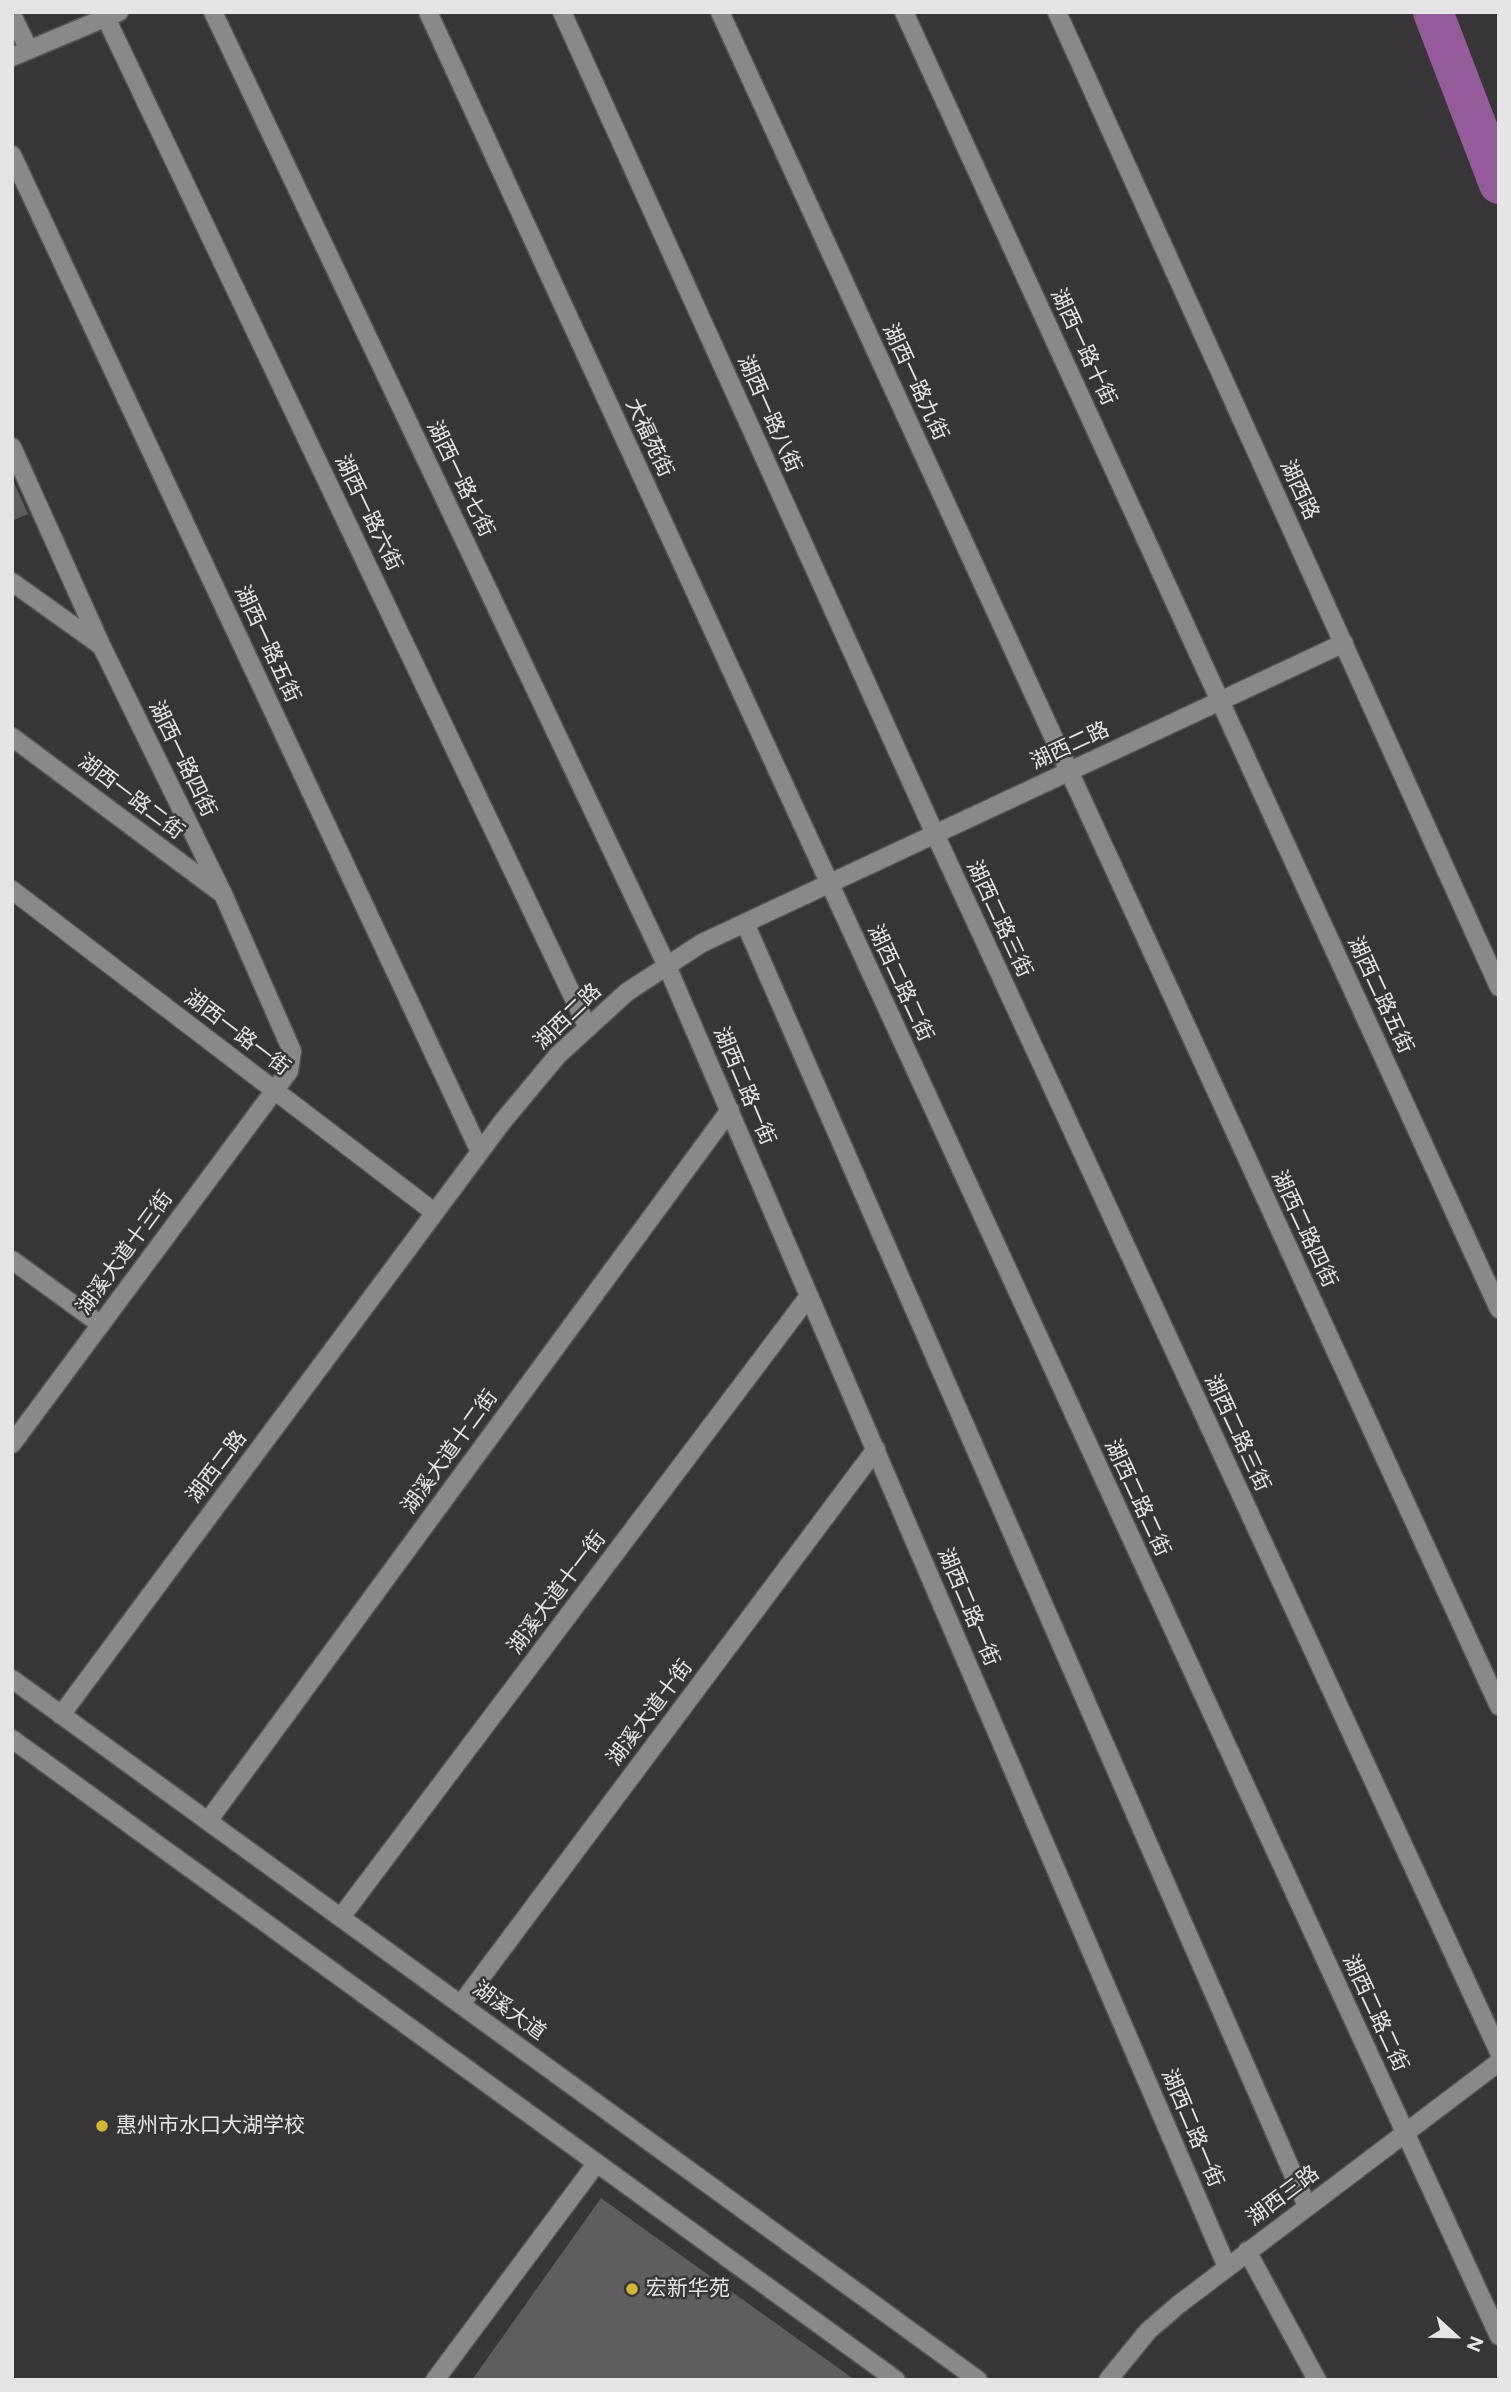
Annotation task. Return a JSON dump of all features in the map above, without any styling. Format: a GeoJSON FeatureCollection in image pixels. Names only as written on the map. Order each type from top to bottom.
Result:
{"type":"FeatureCollection","features":[{"type":"Feature","properties":{"kind":"street","name":"湖西一路七街"},"geometry":{"type":"LineString","coordinates":[[212,12],[667,966]]}},
{"type":"Feature","properties":{"kind":"street","name":"大福苑街"},"geometry":{"type":"LineString","coordinates":[[428,12],[829,883]]}},
{"type":"Feature","properties":{"kind":"street","name":"湖西一路八街"},"geometry":{"type":"LineString","coordinates":[[562,12],[934,834]]}},
{"type":"Feature","properties":{"kind":"street","name":"湖西一路九街"},"geometry":{"type":"LineString","coordinates":[[720,12],[1069,771]]}},
{"type":"Feature","properties":{"kind":"street","name":"湖西一路十街"},"geometry":{"type":"LineString","coordinates":[[904,12],[1220,701]]}},
{"type":"Feature","properties":{"kind":"street","name":"湖西路"},"geometry":{"type":"LineString","coordinates":[[1057,12],[1499,987]]}},
{"type":"Feature","properties":{"kind":"street"},"geometry":{"type":"LineString","coordinates":[[12,15],[21,54],[113,15]]}},
{"type":"Feature","properties":{"kind":"street","name":"湖西一路六街"},"geometry":{"type":"LineString","coordinates":[[113,15],[588,1028]]}},
{"type":"Feature","properties":{"kind":"street","name":"湖西一路五街"},"geometry":{"type":"LineString","coordinates":[[12,155],[480,1152]]}},
{"type":"Feature","properties":{"kind":"street","name":"湖西一路四街"},"geometry":{"type":"LineString","coordinates":[[12,447],[101,645],[223,894],[292,1051],[289,1071],[274,1090]]}},
{"type":"Feature","properties":{"kind":"street"},"geometry":{"type":"LineString","coordinates":[[12,582],[101,645]]}},
{"type":"Feature","properties":{"kind":"street","name":"湖西二路"},"geometry":{"type":"LineString","coordinates":[[61,1714],[480,1152],[558,1055],[627,992],[702,943],[1344,643]]}},
{"type":"Feature","properties":{"kind":"street","name":"湖西二路五街"},"geometry":{"type":"LineString","coordinates":[[1220,701],[1499,1309]]}},
{"type":"Feature","properties":{"kind":"street","name":"湖西一路二街"},"geometry":{"type":"LineString","coordinates":[[12,737],[223,894]]}},
{"type":"Feature","properties":{"kind":"street","name":"湖西二路四街"},"geometry":{"type":"LineString","coordinates":[[1069,771],[1499,1706]]}},
{"type":"Feature","properties":{"kind":"street","name":"湖西二路三街"},"geometry":{"type":"LineString","coordinates":[[934,834],[1499,2052]]}},
{"type":"Feature","properties":{"kind":"street","name":"湖西二路二街"},"geometry":{"type":"LineString","coordinates":[[829,883],[1499,2336]]}},
{"type":"Feature","properties":{"kind":"street","name":"湖西一路一街"},"geometry":{"type":"LineString","coordinates":[[12,890],[434,1212]]}},
{"type":"Feature","properties":{"kind":"street"},"geometry":{"type":"LineString","coordinates":[[746,923],[1307,2206]]}},
{"type":"Feature","properties":{"kind":"street","name":"湖西二路一街"},"geometry":{"type":"LineString","coordinates":[[667,966],[1227,2267]]}},
{"type":"Feature","properties":{"kind":"street","name":"湖溪大道十三街"},"geometry":{"type":"LineString","coordinates":[[12,1444],[274,1090]]}},
{"type":"Feature","properties":{"kind":"street","name":"湖溪大道十二街"},"geometry":{"type":"LineString","coordinates":[[208,1821],[730,1110]]}},
{"type":"Feature","properties":{"kind":"street"},"geometry":{"type":"LineString","coordinates":[[12,1260],[100,1325]]}},
{"type":"Feature","properties":{"kind":"street","name":"湖溪大道十一街"},"geometry":{"type":"LineString","coordinates":[[341,1917],[809,1296]]}},
{"type":"Feature","properties":{"kind":"street","name":"湖溪大道十街"},"geometry":{"type":"LineString","coordinates":[[461,2004],[876,1449]]}},
{"type":"Feature","properties":{"kind":"street","name":"湖溪大道"},"geometry":{"type":"LineString","coordinates":[[12,1679],[978,2380]]}},
{"type":"Feature","properties":{"kind":"street"},"geometry":{"type":"LineString","coordinates":[[12,1739],[896,2380]]}},
{"type":"Feature","properties":{"kind":"street","name":"湖西三路"},"geometry":{"type":"LineString","coordinates":[[1108,2380],[1148,2331],[1247,2251],[1499,2062]]}},
{"type":"Feature","properties":{"kind":"street"},"geometry":{"type":"LineString","coordinates":[[435,2380],[596,2164]]}},
{"type":"Feature","properties":{"kind":"street"},"geometry":{"type":"LineString","coordinates":[[1247,2251],[1317,2380]]}},
{"type":"Feature","properties":{"kind":"building"},"geometry":{"type":"Polygon","coordinates":[[[12,478],[28,514],[12,521],[12,478]]]}},
{"type":"Feature","properties":{"kind":"building","name":"宏新华苑"},"geometry":{"type":"Polygon","coordinates":[[[601,2198],[855,2380],[472,2380],[601,2198]]]}},
{"type":"Feature","properties":{"kind":"waterway"},"geometry":{"type":"LineString","coordinates":[[1433,12],[1499,184]]}},
{"type":"Feature","properties":{"kind":"place","name":"惠州市水口大湖学校"},"geometry":{"type":"Point","coordinates":[102,2126]}},
{"type":"Feature","properties":{"kind":"place","name":"宏新华苑"},"geometry":{"type":"Point","coordinates":[632,2289]}}]}
